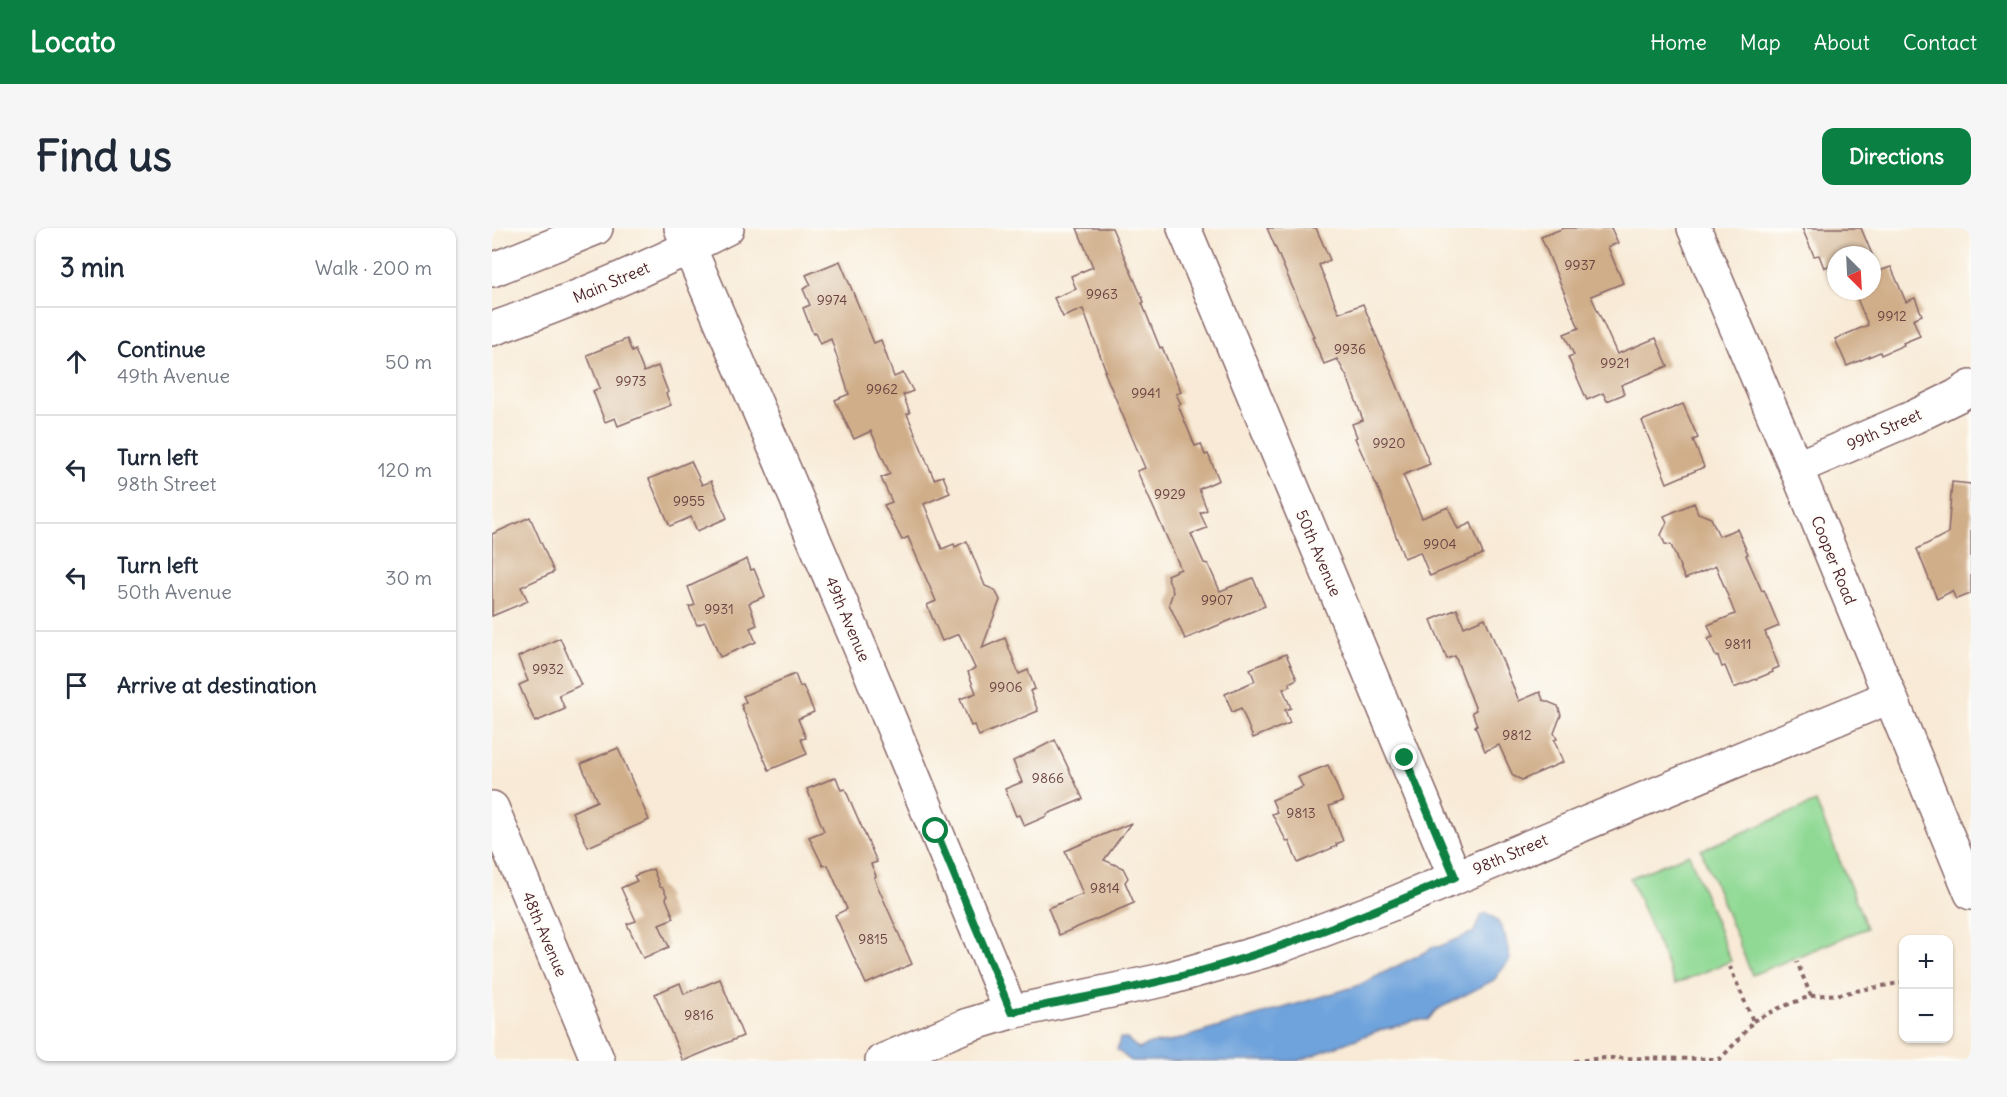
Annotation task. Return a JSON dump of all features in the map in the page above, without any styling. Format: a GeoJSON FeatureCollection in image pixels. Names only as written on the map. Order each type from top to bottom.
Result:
{"type":"FeatureCollection","features":[{"type":"Feature","properties":{"kind":"street"},"geometry":{"type":"LineString","coordinates":[[492,270],[596,228]]}},
{"type":"Feature","properties":{"kind":"street","name":"Main Street"},"geometry":{"type":"LineString","coordinates":[[492,329],[541,312],[686,238],[727,228]]}},
{"type":"Feature","properties":{"kind":"street","name":"50th Avenue"},"geometry":{"type":"LineString","coordinates":[[1184,228],[1455,877]]}},
{"type":"Feature","properties":{"kind":"street","name":"Cooper Road"},"geometry":{"type":"LineString","coordinates":[[1694,228],[1796,468],[1971,893]]}},
{"type":"Feature","properties":{"kind":"street","name":"49th Avenue"},"geometry":{"type":"LineString","coordinates":[[686,238],[859,645],[1011,1012]]}},
{"type":"Feature","properties":{"kind":"street","name":"99th Street"},"geometry":{"type":"LineString","coordinates":[[1796,468],[1914,417],[1971,387]]}},
{"type":"Feature","properties":{"kind":"street","name":"98th Street"},"geometry":{"type":"LineString","coordinates":[[882,1061],[965,1026],[1011,1012],[1163,980],[1264,952],[1382,908],[1889,697]]}},
{"type":"Feature","properties":{"kind":"street","name":"48th Avenue"},"geometry":{"type":"LineString","coordinates":[[492,808],[598,1061]]}},
{"type":"Feature","properties":{"kind":"path"},"geometry":{"type":"LineString","coordinates":[[1797,962],[1811,996]]}},
{"type":"Feature","properties":{"kind":"path"},"geometry":{"type":"LineString","coordinates":[[1730,967],[1753,1021]]}},
{"type":"Feature","properties":{"kind":"path"},"geometry":{"type":"LineString","coordinates":[[1574,1061],[1605,1058],[1719,1060],[1753,1021],[1811,996],[1840,994],[1899,983]]}},
{"type":"Feature","properties":{"kind":"green space"},"geometry":{"type":"Polygon","coordinates":[[[1816,802],[1867,928],[1752,975],[1701,850],[1816,802]]]}},
{"type":"Feature","properties":{"kind":"green space"},"geometry":{"type":"Polygon","coordinates":[[[1689,854],[1731,961],[1675,984],[1630,878],[1689,854]]]}},
{"type":"Feature","properties":{"kind":"water"},"geometry":{"type":"Polygon","coordinates":[[[1487,913],[1501,927],[1510,959],[1494,980],[1436,1010],[1428,1020],[1415,1020],[1380,1030],[1298,1061],[1131,1061],[1117,1050],[1120,1038],[1127,1039],[1139,1049],[1147,1044],[1169,1042],[1357,986],[1434,946],[1438,947],[1474,932],[1481,915],[1487,913]]]}},
{"type":"Feature","properties":{"kind":"building"},"geometry":{"type":"Polygon","coordinates":[[[1077,228],[1112,228],[1144,302],[1142,303],[1160,348],[1162,347],[1181,392],[1176,394],[1181,404],[1178,405],[1195,446],[1201,444],[1219,480],[1199,489],[1207,510],[1200,513],[1207,528],[1191,534],[1204,563],[1208,564],[1220,591],[1253,578],[1265,606],[1185,639],[1169,604],[1173,592],[1167,575],[1181,569],[1137,471],[1145,468],[1104,371],[1106,371],[1083,309],[1063,317],[1054,298],[1076,289],[1071,276],[1093,267],[1077,228]]]}},
{"type":"Feature","properties":{"kind":"building"},"geometry":{"type":"Polygon","coordinates":[[[1267,228],[1316,228],[1330,260],[1319,265],[1339,313],[1363,304],[1430,464],[1403,475],[1422,518],[1448,507],[1458,529],[1471,523],[1483,554],[1430,576],[1420,552],[1404,558],[1381,495],[1355,438],[1357,437],[1352,424],[1363,420],[1348,379],[1337,359],[1324,364],[1267,228]]]}},
{"type":"Feature","properties":{"kind":"building"},"geometry":{"type":"Polygon","coordinates":[[[1564,228],[1611,228],[1618,243],[1608,247],[1623,283],[1591,296],[1617,354],[1656,338],[1668,366],[1621,385],[1624,394],[1607,401],[1603,393],[1587,400],[1568,357],[1574,355],[1564,334],[1579,328],[1541,237],[1564,228]]]}},
{"type":"Feature","properties":{"kind":"building"},"geometry":{"type":"Polygon","coordinates":[[[1802,228],[1861,228],[1869,246],[1827,246],[1827,266],[1824,268],[1819,255],[1814,256],[1802,228]]]}},
{"type":"Feature","properties":{"kind":"building"},"geometry":{"type":"Polygon","coordinates":[[[840,261],[874,343],[881,340],[894,377],[903,373],[913,391],[903,395],[910,413],[907,414],[934,479],[943,476],[950,493],[924,504],[942,549],[954,544],[955,547],[967,541],[985,586],[995,590],[1000,600],[982,648],[1005,638],[1019,674],[1028,670],[1035,689],[1030,691],[1038,711],[979,736],[974,725],[971,726],[960,699],[976,693],[968,672],[975,668],[959,634],[942,641],[927,605],[936,601],[908,537],[902,540],[884,505],[892,502],[881,478],[890,474],[871,431],[854,439],[835,400],[849,394],[831,339],[820,344],[815,333],[813,334],[803,308],[810,305],[803,289],[811,285],[806,275],[840,261]]]}},
{"type":"Feature","properties":{"kind":"building"},"geometry":{"type":"Polygon","coordinates":[[[1891,267],[1906,302],[1915,298],[1922,315],[1913,319],[1920,336],[1881,355],[1880,352],[1847,366],[1835,339],[1868,325],[1858,300],[1881,300],[1881,270],[1891,267]]]}},
{"type":"Feature","properties":{"kind":"building"},"geometry":{"type":"Polygon","coordinates":[[[627,339],[632,352],[635,350],[644,372],[658,366],[671,405],[618,426],[615,418],[605,422],[593,391],[600,388],[587,355],[627,339]]]}},
{"type":"Feature","properties":{"kind":"building"},"geometry":{"type":"Polygon","coordinates":[[[1683,404],[1698,438],[1693,440],[1704,467],[1667,483],[1642,421],[1683,404]]]}},
{"type":"Feature","properties":{"kind":"building"},"geometry":{"type":"Polygon","coordinates":[[[691,461],[702,485],[711,481],[727,518],[697,531],[691,517],[670,526],[649,479],[691,461]]]}},
{"type":"Feature","properties":{"kind":"building"},"geometry":{"type":"Polygon","coordinates":[[[1952,482],[1971,484],[1971,594],[1956,599],[1952,591],[1937,599],[1917,549],[1948,533],[1952,482]]]}},
{"type":"Feature","properties":{"kind":"building"},"geometry":{"type":"Polygon","coordinates":[[[1694,503],[1698,513],[1711,518],[1719,536],[1737,529],[1748,554],[1746,555],[1779,626],[1765,632],[1779,667],[1772,670],[1773,672],[1734,688],[1725,666],[1722,667],[1708,639],[1713,637],[1708,625],[1735,614],[1716,566],[1685,579],[1671,545],[1665,544],[1661,535],[1667,522],[1664,516],[1694,503]]]}},
{"type":"Feature","properties":{"kind":"building"},"geometry":{"type":"Polygon","coordinates":[[[530,517],[554,572],[521,587],[528,601],[492,616],[492,534],[530,517]]]}},
{"type":"Feature","properties":{"kind":"building"},"geometry":{"type":"Polygon","coordinates":[[[747,559],[751,570],[754,569],[765,596],[749,603],[757,625],[750,628],[756,642],[720,657],[705,622],[697,625],[689,607],[695,605],[688,587],[747,559]]]}},
{"type":"Feature","properties":{"kind":"building"},"geometry":{"type":"Polygon","coordinates":[[[1457,609],[1464,627],[1485,618],[1519,701],[1540,692],[1543,700],[1558,706],[1561,715],[1554,733],[1557,739],[1554,740],[1563,762],[1522,780],[1513,776],[1499,745],[1485,751],[1475,726],[1477,725],[1472,712],[1476,710],[1455,656],[1447,659],[1431,620],[1457,609]]]}},
{"type":"Feature","properties":{"kind":"building"},"geometry":{"type":"Polygon","coordinates":[[[560,638],[581,685],[559,695],[565,709],[535,722],[519,685],[528,681],[518,657],[560,638]]]}},
{"type":"Feature","properties":{"kind":"building"},"geometry":{"type":"Polygon","coordinates":[[[1286,654],[1297,679],[1289,683],[1291,686],[1283,689],[1291,708],[1285,710],[1290,723],[1253,738],[1241,708],[1232,712],[1225,694],[1255,681],[1250,669],[1286,654]]]}},
{"type":"Feature","properties":{"kind":"building"},"geometry":{"type":"Polygon","coordinates":[[[795,674],[814,712],[798,719],[806,738],[801,739],[807,754],[769,770],[741,705],[746,702],[743,696],[795,674]]]}},
{"type":"Feature","properties":{"kind":"building"},"geometry":{"type":"Polygon","coordinates":[[[1055,740],[1083,799],[1024,826],[1019,815],[1016,816],[1005,789],[1022,782],[1013,761],[1055,740]]]}},
{"type":"Feature","properties":{"kind":"building"},"geometry":{"type":"Polygon","coordinates":[[[618,748],[649,820],[588,847],[572,812],[597,801],[581,764],[618,748]]]}},
{"type":"Feature","properties":{"kind":"building"},"geometry":{"type":"Polygon","coordinates":[[[1328,765],[1343,801],[1329,806],[1343,841],[1336,844],[1337,846],[1298,863],[1289,841],[1287,842],[1272,814],[1277,812],[1272,800],[1303,787],[1298,777],[1328,765]]]}},
{"type":"Feature","properties":{"kind":"building"},"geometry":{"type":"Polygon","coordinates":[[[836,777],[841,790],[845,789],[877,862],[871,864],[876,876],[874,878],[912,964],[866,984],[835,915],[847,909],[828,865],[823,866],[809,837],[824,831],[807,789],[836,777]]]}},
{"type":"Feature","properties":{"kind":"building"},"geometry":{"type":"Polygon","coordinates":[[[1131,823],[1104,860],[1123,868],[1128,878],[1125,882],[1134,903],[1059,935],[1048,908],[1083,894],[1065,851],[1131,823]]]}},
{"type":"Feature","properties":{"kind":"building"},"geometry":{"type":"Polygon","coordinates":[[[653,869],[660,887],[667,896],[666,899],[674,918],[659,924],[669,947],[643,958],[627,924],[636,921],[621,888],[637,881],[634,876],[653,869]]]}},
{"type":"Feature","properties":{"kind":"building"},"geometry":{"type":"Polygon","coordinates":[[[720,979],[743,1036],[683,1061],[655,994],[680,983],[684,994],[720,979]]]}},
{"type":"Feature","properties":{"kind":"route"},"geometry":{"type":"LineString","coordinates":[[936,831],[1011,1012],[1210,968],[1330,928],[1455,877],[1405,758]]}}]}
